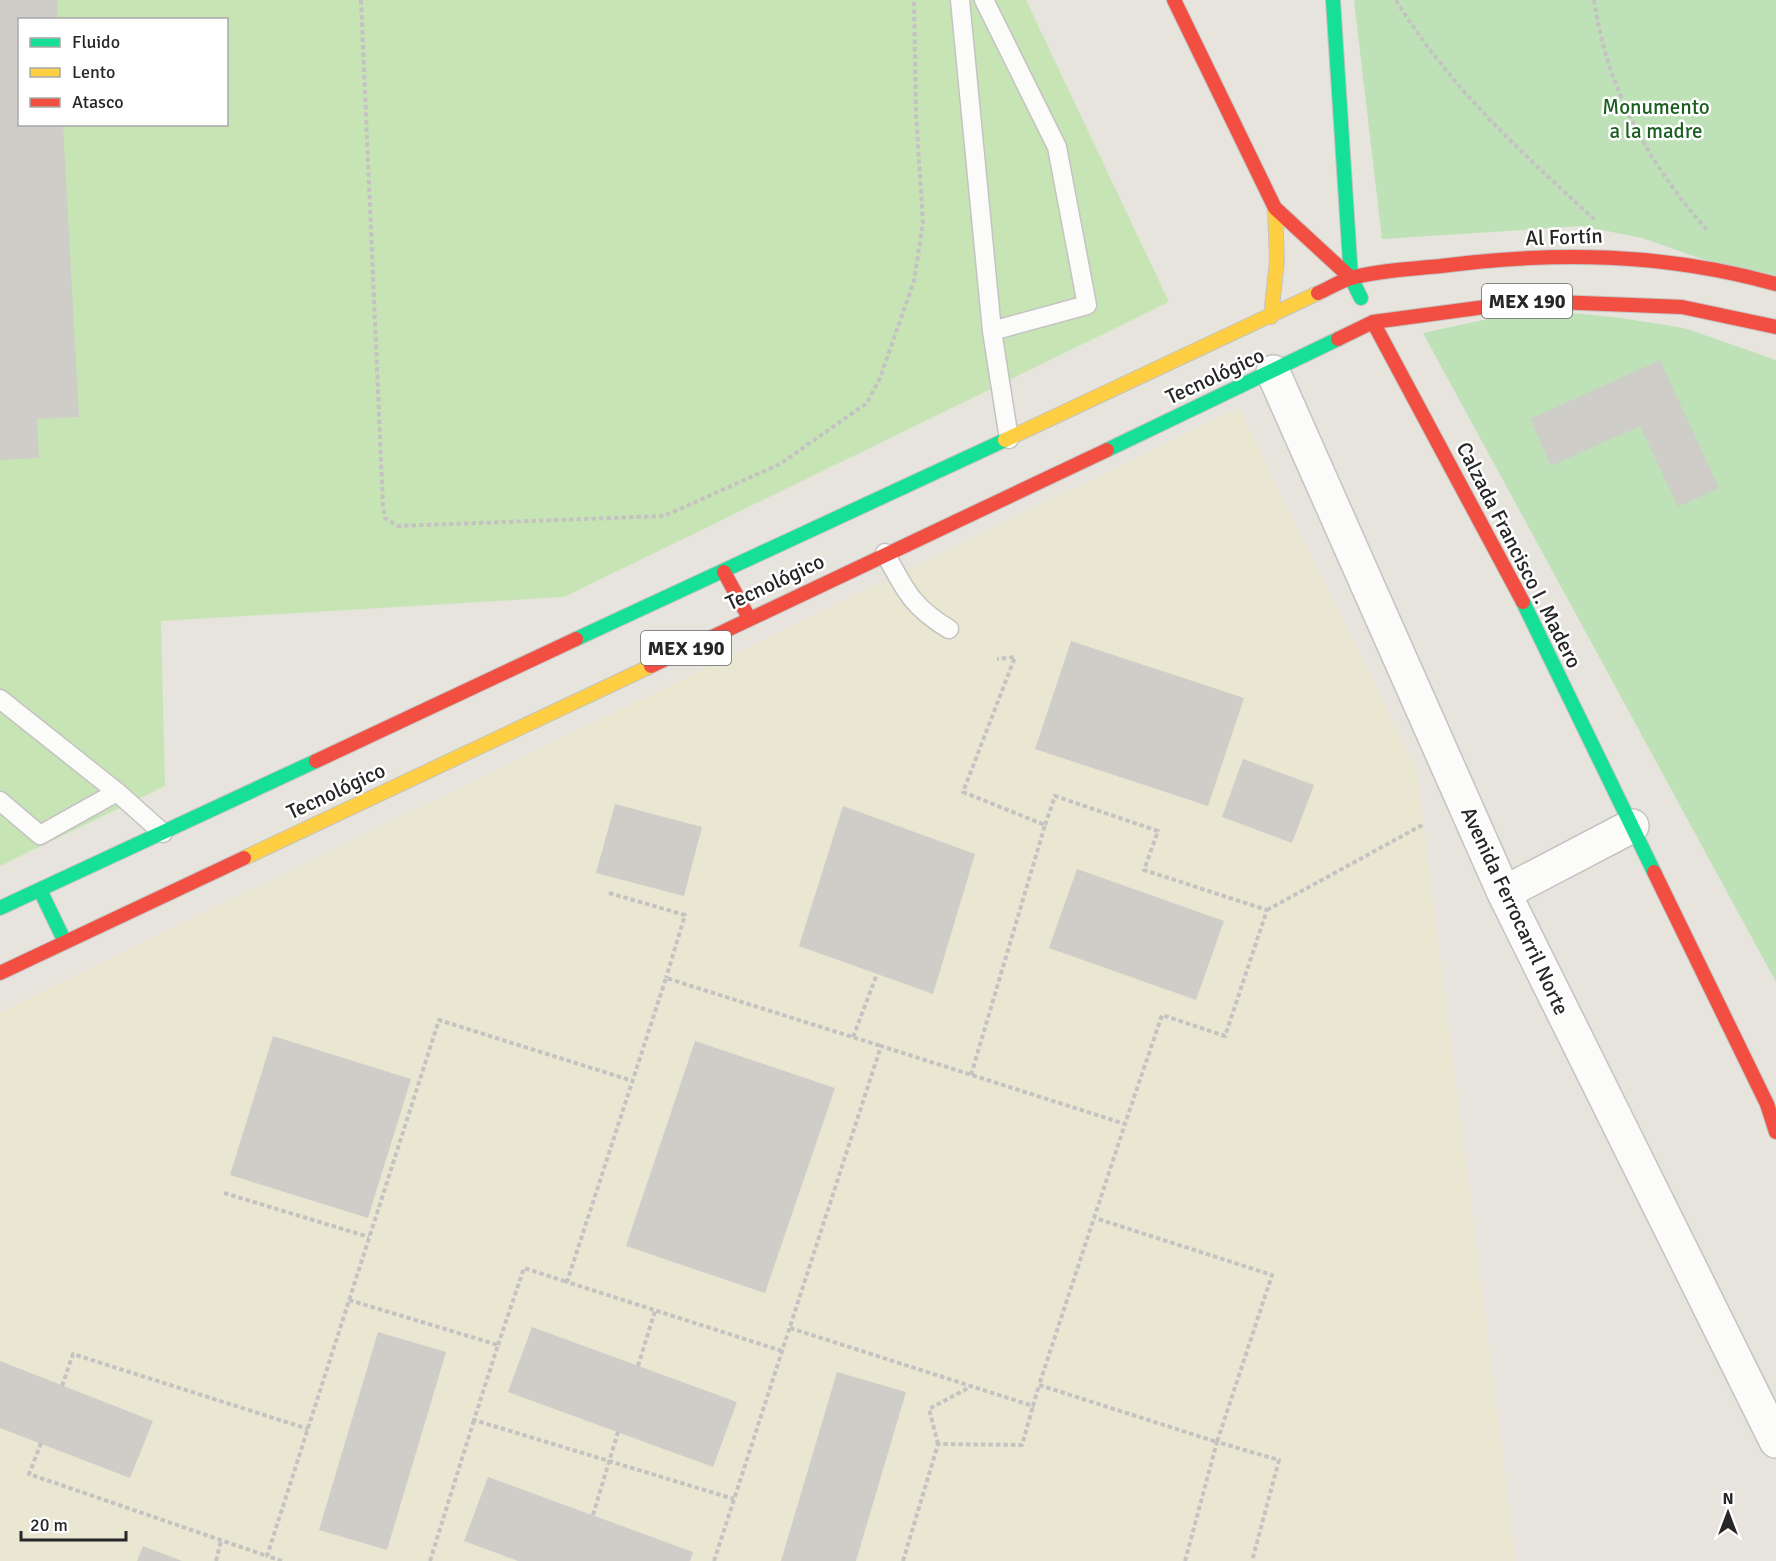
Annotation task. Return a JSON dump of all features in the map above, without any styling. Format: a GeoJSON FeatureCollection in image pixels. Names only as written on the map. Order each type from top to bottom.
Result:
{"type":"FeatureCollection","features":[{"type":"Feature","properties":{"kind":"main road"},"geometry":{"type":"LineString","coordinates":[[1174,0],[1275,208],[1351,278]]}},
{"type":"Feature","properties":{"kind":"main road","name":"Calzada Francisco I. Madero"},"geometry":{"type":"LineString","coordinates":[[1333,0],[1351,278],[1526,608],[1772,1108],[1776,1132]]}},
{"type":"Feature","properties":{"kind":"main road"},"geometry":{"type":"LineString","coordinates":[[1271,317],[1276,260],[1275,208]]}},
{"type":"Feature","properties":{"kind":"main road","name":"Al Fortín"},"geometry":{"type":"LineString","coordinates":[[1351,278],[1454,262],[1634,256],[1745,274],[1776,284]]}},
{"type":"Feature","properties":{"kind":"main road","name":"Tecnológico"},"geometry":{"type":"LineString","coordinates":[[0,908],[1351,278]]}},
{"type":"Feature","properties":{"kind":"main road","name":"MEX 190"},"geometry":{"type":"LineString","coordinates":[[1373,322],[1530,301],[1682,307],[1776,327]]}},
{"type":"Feature","properties":{"kind":"main road","name":"Tecnológico"},"geometry":{"type":"LineString","coordinates":[[0,973],[885,553],[1273,372],[1373,322]]}},
{"type":"Feature","properties":{"kind":"main road"},"geometry":{"type":"LineString","coordinates":[[724,572],[749,618]]}},
{"type":"Feature","properties":{"kind":"main road"},"geometry":{"type":"LineString","coordinates":[[39,890],[65,942]]}},
{"type":"Feature","properties":{"kind":"street","name":"Avenida Ferrocarril Norte"},"geometry":{"type":"LineString","coordinates":[[1273,372],[1504,893],[1776,1441]]}},
{"type":"Feature","properties":{"kind":"street"},"geometry":{"type":"LineString","coordinates":[[1504,893],[1632,826]]}},
{"type":"Feature","properties":{"kind":"lane"},"geometry":{"type":"LineString","coordinates":[[960,0],[992,331],[1009,439]]}},
{"type":"Feature","properties":{"kind":"lane"},"geometry":{"type":"LineString","coordinates":[[984,0],[1057,147],[1087,305],[992,331]]}},
{"type":"Feature","properties":{"kind":"lane"},"geometry":{"type":"LineString","coordinates":[[885,553],[909,597],[925,615],[949,629]]}},
{"type":"Feature","properties":{"kind":"lane"},"geometry":{"type":"LineString","coordinates":[[0,699],[117,792],[163,833]]}},
{"type":"Feature","properties":{"kind":"lane"},"geometry":{"type":"LineString","coordinates":[[0,801],[8,818],[40,835],[117,792]]}},
{"type":"Feature","properties":{"kind":"path"},"geometry":{"type":"LineString","coordinates":[[361,0],[383,506],[386,518],[398,526],[664,516],[780,464],[867,403],[880,378],[914,281],[923,223],[916,114],[914,0]]}},
{"type":"Feature","properties":{"kind":"path"},"geometry":{"type":"LineString","coordinates":[[1396,0],[1421,41],[1494,124],[1634,256]]}},
{"type":"Feature","properties":{"kind":"path"},"geometry":{"type":"LineString","coordinates":[[1594,0],[1599,33],[1620,96],[1643,147],[1686,207],[1708,232]]}},
{"type":"Feature","properties":{"kind":"path"},"geometry":{"type":"LineString","coordinates":[[997,659],[1015,657],[963,792],[1045,825]]}},
{"type":"Feature","properties":{"kind":"path"},"geometry":{"type":"LineString","coordinates":[[971,1075],[1055,796],[1158,831],[1144,870],[1267,910]]}},
{"type":"Feature","properties":{"kind":"path"},"geometry":{"type":"LineString","coordinates":[[938,1444],[1022,1445],[1032,1406],[1162,1015],[1224,1036],[1267,910],[1424,824]]}},
{"type":"Feature","properties":{"kind":"path"},"geometry":{"type":"LineString","coordinates":[[567,1282],[685,915],[609,893]]}},
{"type":"Feature","properties":{"kind":"path"},"geometry":{"type":"LineString","coordinates":[[853,1037],[878,974]]}},
{"type":"Feature","properties":{"kind":"path"},"geometry":{"type":"LineString","coordinates":[[666,978],[1125,1124]]}},
{"type":"Feature","properties":{"kind":"path"},"geometry":{"type":"LineString","coordinates":[[267,1556],[439,1020],[633,1081]]}},
{"type":"Feature","properties":{"kind":"path"},"geometry":{"type":"LineString","coordinates":[[714,1561],[881,1046]]}},
{"type":"Feature","properties":{"kind":"path"},"geometry":{"type":"LineString","coordinates":[[224,1193],[369,1237]]}},
{"type":"Feature","properties":{"kind":"path"},"geometry":{"type":"LineString","coordinates":[[1095,1218],[1272,1275],[1217,1442],[1185,1561]]}},
{"type":"Feature","properties":{"kind":"path"},"geometry":{"type":"LineString","coordinates":[[430,1561],[524,1268],[782,1352]]}},
{"type":"Feature","properties":{"kind":"path"},"geometry":{"type":"LineString","coordinates":[[349,1300],[498,1345]]}},
{"type":"Feature","properties":{"kind":"path"},"geometry":{"type":"LineString","coordinates":[[638,1366],[655,1311]]}},
{"type":"Feature","properties":{"kind":"path"},"geometry":{"type":"LineString","coordinates":[[790,1328],[1032,1406]]}},
{"type":"Feature","properties":{"kind":"path"},"geometry":{"type":"LineString","coordinates":[[62,1386],[73,1354],[308,1429]]}},
{"type":"Feature","properties":{"kind":"path"},"geometry":{"type":"LineString","coordinates":[[1039,1385],[1279,1460],[1252,1561]]}},
{"type":"Feature","properties":{"kind":"path"},"geometry":{"type":"LineString","coordinates":[[903,1561],[938,1444],[929,1408],[972,1386]]}},
{"type":"Feature","properties":{"kind":"path"},"geometry":{"type":"LineString","coordinates":[[474,1420],[734,1499]]}},
{"type":"Feature","properties":{"kind":"path"},"geometry":{"type":"LineString","coordinates":[[593,1515],[618,1432]]}},
{"type":"Feature","properties":{"kind":"path"},"geometry":{"type":"LineString","coordinates":[[41,1443],[29,1474],[282,1561]]}},
{"type":"Feature","properties":{"kind":"path"},"geometry":{"type":"LineString","coordinates":[[216,1561],[221,1541]]}},
{"type":"Feature","properties":{"kind":"shaded area"},"geometry":{"type":"Polygon","coordinates":[[[1239,408],[1417,771],[1516,1561],[0,1561],[0,1012],[1239,408]]]}},
{"type":"Feature","properties":{"kind":"green space"},"geometry":{"type":"Polygon","coordinates":[[[0,0],[1026,0],[1169,302],[564,597],[161,621],[165,786],[0,866],[0,0]]]}},
{"type":"Feature","properties":{"kind":"green space","name":"Monumento a la madre"},"geometry":{"type":"Polygon","coordinates":[[[1354,0],[1776,0],[1776,281],[1745,274],[1642,238],[1582,226],[1382,239],[1354,0]]]}},
{"type":"Feature","properties":{"kind":"green space"},"geometry":{"type":"Polygon","coordinates":[[[1534,309],[1621,318],[1684,328],[1776,360],[1776,982],[1423,333],[1534,309]]]}},
{"type":"Feature","properties":{"kind":"building"},"geometry":{"type":"Polygon","coordinates":[[[0,0],[57,0],[58,18],[18,18],[18,126],[63,126],[79,417],[37,419],[39,458],[0,460],[0,0]]]}},
{"type":"Feature","properties":{"kind":"building"},"geometry":{"type":"Polygon","coordinates":[[[1660,360],[1719,488],[1678,507],[1640,426],[1551,466],[1530,419],[1660,360]]]}},
{"type":"Feature","properties":{"kind":"building"},"geometry":{"type":"Polygon","coordinates":[[[1071,641],[1244,698],[1208,806],[1035,749],[1071,641]]]}},
{"type":"Feature","properties":{"kind":"building"},"geometry":{"type":"Polygon","coordinates":[[[1243,759],[1314,785],[1292,843],[1222,817],[1243,759]]]}},
{"type":"Feature","properties":{"kind":"building"},"geometry":{"type":"Polygon","coordinates":[[[615,804],[702,827],[684,896],[596,873],[615,804]]]}},
{"type":"Feature","properties":{"kind":"building"},"geometry":{"type":"Polygon","coordinates":[[[843,806],[975,854],[933,994],[799,946],[843,806]]]}},
{"type":"Feature","properties":{"kind":"building"},"geometry":{"type":"Polygon","coordinates":[[[1077,869],[1224,921],[1196,1000],[1049,948],[1077,869]]]}},
{"type":"Feature","properties":{"kind":"building"},"geometry":{"type":"Polygon","coordinates":[[[273,1036],[411,1079],[368,1218],[230,1175],[273,1036]]]}},
{"type":"Feature","properties":{"kind":"building"},"geometry":{"type":"Polygon","coordinates":[[[695,1041],[835,1088],[765,1293],[626,1246],[695,1041]]]}},
{"type":"Feature","properties":{"kind":"building"},"geometry":{"type":"Polygon","coordinates":[[[532,1327],[737,1402],[713,1467],[508,1392],[532,1327]]]}},
{"type":"Feature","properties":{"kind":"building"},"geometry":{"type":"Polygon","coordinates":[[[378,1332],[446,1352],[387,1550],[319,1530],[378,1332]]]}},
{"type":"Feature","properties":{"kind":"building"},"geometry":{"type":"Polygon","coordinates":[[[0,1361],[153,1421],[130,1478],[0,1428],[0,1361]]]}},
{"type":"Feature","properties":{"kind":"building"},"geometry":{"type":"Polygon","coordinates":[[[837,1372],[906,1392],[856,1561],[781,1561],[837,1372]]]}},
{"type":"Feature","properties":{"kind":"building"},"geometry":{"type":"Polygon","coordinates":[[[488,1477],[693,1552],[690,1561],[518,1561],[464,1541],[488,1477]]]}},
{"type":"Feature","properties":{"kind":"building"},"geometry":{"type":"Polygon","coordinates":[[[143,1546],[182,1561],[137,1561],[143,1546]]]}},
{"type":"Feature","properties":{"kind":"traffic: fast"},"geometry":{"type":"LineString","coordinates":[[1333,0],[1351,278],[1361,298]]}},
{"type":"Feature","properties":{"kind":"traffic: fast"},"geometry":{"type":"LineString","coordinates":[[1107,450],[1338,339]]}},
{"type":"Feature","properties":{"kind":"traffic: fast"},"geometry":{"type":"LineString","coordinates":[[576,639],[1005,440]]}},
{"type":"Feature","properties":{"kind":"traffic: fast"},"geometry":{"type":"LineString","coordinates":[[1523,602],[1654,872]]}},
{"type":"Feature","properties":{"kind":"traffic: fast"},"geometry":{"type":"LineString","coordinates":[[0,908],[316,761]]}},
{"type":"Feature","properties":{"kind":"traffic: fast"},"geometry":{"type":"LineString","coordinates":[[40,890],[65,942]]}},
{"type":"Feature","properties":{"kind":"traffic: slow"},"geometry":{"type":"LineString","coordinates":[[1271,317],[1277,260],[1275,208]]}},
{"type":"Feature","properties":{"kind":"traffic: slow"},"geometry":{"type":"LineString","coordinates":[[1005,440],[1318,293]]}},
{"type":"Feature","properties":{"kind":"traffic: slow"},"geometry":{"type":"LineString","coordinates":[[244,858],[651,666]]}},
{"type":"Feature","properties":{"kind":"traffic: jam"},"geometry":{"type":"LineString","coordinates":[[1174,0],[1275,208],[1351,278]]}},
{"type":"Feature","properties":{"kind":"traffic: jam"},"geometry":{"type":"LineString","coordinates":[[1318,293],[1347,279],[1384,271],[1484,261],[1568,257],[1610,258],[1693,266],[1776,284]]}},
{"type":"Feature","properties":{"kind":"traffic: jam"},"geometry":{"type":"LineString","coordinates":[[1338,339],[1373,322],[1530,301],[1682,307],[1776,327]]}},
{"type":"Feature","properties":{"kind":"traffic: jam"},"geometry":{"type":"LineString","coordinates":[[1373,322],[1523,602]]}},
{"type":"Feature","properties":{"kind":"traffic: jam"},"geometry":{"type":"LineString","coordinates":[[651,666],[1107,450]]}},
{"type":"Feature","properties":{"kind":"traffic: jam"},"geometry":{"type":"LineString","coordinates":[[724,572],[749,618]]}},
{"type":"Feature","properties":{"kind":"traffic: jam"},"geometry":{"type":"LineString","coordinates":[[316,761],[576,639]]}},
{"type":"Feature","properties":{"kind":"traffic: jam"},"geometry":{"type":"LineString","coordinates":[[0,973],[244,858]]}},
{"type":"Feature","properties":{"kind":"traffic: jam"},"geometry":{"type":"LineString","coordinates":[[1654,872],[1767,1104],[1776,1132]]}}]}
